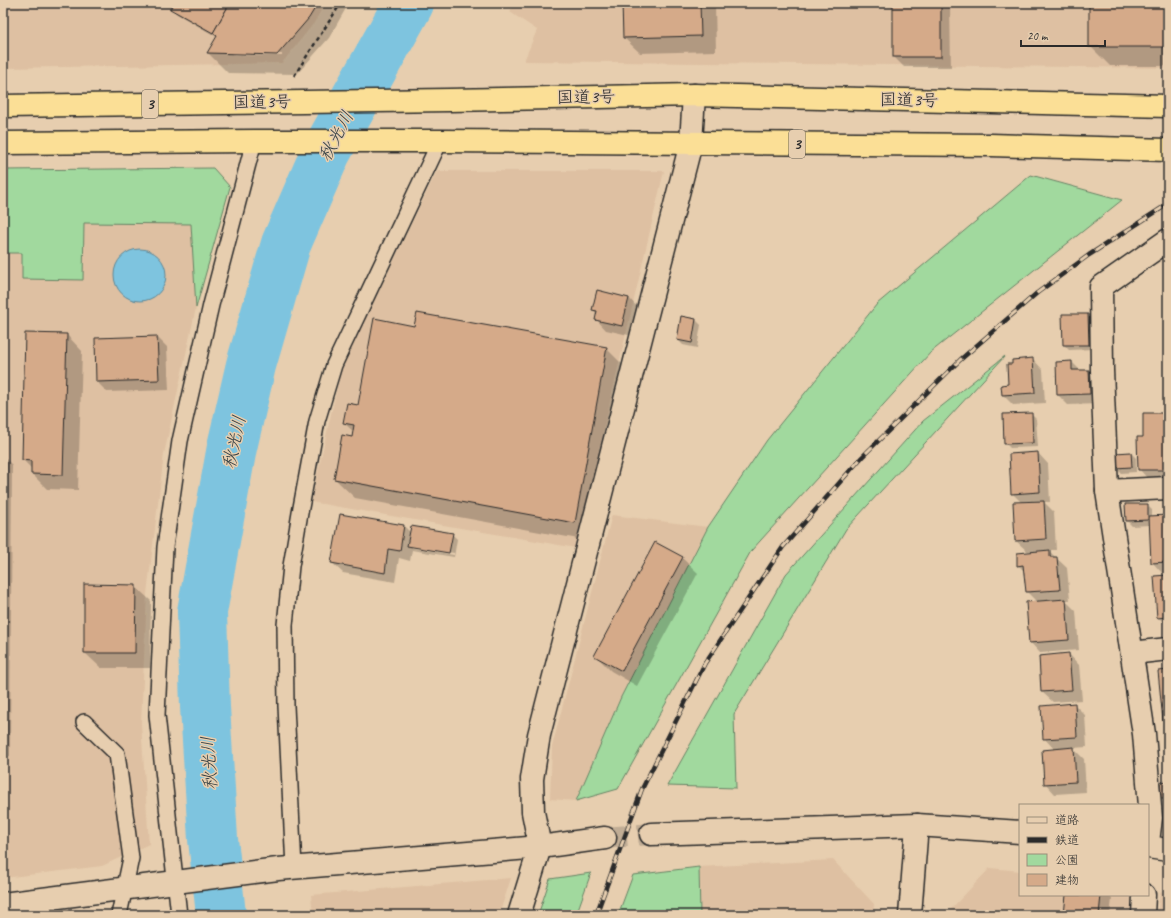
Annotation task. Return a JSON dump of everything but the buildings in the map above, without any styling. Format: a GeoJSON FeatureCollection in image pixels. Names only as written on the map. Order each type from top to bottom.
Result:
{"type":"FeatureCollection","features":[{"type":"Feature","properties":{"kind":"highway","name":"国道3号"},"geometry":{"type":"LineString","coordinates":[[3,106],[694,95],[1168,106]]}},
{"type":"Feature","properties":{"kind":"highway","name":"3"},"geometry":{"type":"LineString","coordinates":[[3,143],[433,141],[991,145],[1168,150]]}},
{"type":"Feature","properties":{"kind":"street"},"geometry":{"type":"LineString","coordinates":[[519,915],[540,847],[534,812],[532,779],[539,735],[691,143],[694,95]]}},
{"type":"Feature","properties":{"kind":"street"},"geometry":{"type":"LineString","coordinates":[[1149,834],[1151,818],[1144,734],[1107,491],[1102,370],[1101,287],[1168,240]]}},
{"type":"Feature","properties":{"kind":"street"},"geometry":{"type":"LineString","coordinates":[[1107,491],[1168,488]]}},
{"type":"Feature","properties":{"kind":"street"},"geometry":{"type":"LineString","coordinates":[[1132,653],[1168,649]]}},
{"type":"Feature","properties":{"kind":"street"},"geometry":{"type":"LineString","coordinates":[[651,834],[918,825],[1019,832]]}},
{"type":"Feature","properties":{"kind":"street"},"geometry":{"type":"LineString","coordinates":[[910,915],[918,825]]}},
{"type":"Feature","properties":{"kind":"street"},"geometry":{"type":"LineString","coordinates":[[3,904],[286,869],[540,847],[605,838]]}},
{"type":"Feature","properties":{"kind":"street"},"geometry":{"type":"LineString","coordinates":[[1149,847],[1168,850]]}},
{"type":"Feature","properties":{"kind":"street"},"geometry":{"type":"LineString","coordinates":[[1143,915],[1144,896]]}},
{"type":"Feature","properties":{"kind":"lane"},"geometry":{"type":"LineString","coordinates":[[180,915],[180,881],[157,715],[165,547],[180,441],[211,305],[262,141]]}},
{"type":"Feature","properties":{"kind":"lane"},"geometry":{"type":"LineString","coordinates":[[286,869],[285,624],[291,566],[317,421],[334,365],[433,141]]}},
{"type":"Feature","properties":{"kind":"lane"},"geometry":{"type":"LineString","coordinates":[[84,722],[117,754],[131,858],[119,915]]}},
{"type":"Feature","properties":{"kind":"path"},"geometry":{"type":"LineString","coordinates":[[287,102],[341,3]]}},
{"type":"Feature","properties":{"kind":"shaded area"},"geometry":{"type":"Polygon","coordinates":[[[3,3],[325,3],[314,23],[282,63],[3,68],[3,3]]]}},
{"type":"Feature","properties":{"kind":"shaded area"},"geometry":{"type":"Polygon","coordinates":[[[514,3],[1168,3],[1168,68],[524,61],[537,30],[510,12],[514,3]]]}},
{"type":"Feature","properties":{"kind":"shaded area"},"geometry":{"type":"Polygon","coordinates":[[[213,168],[230,187],[196,308],[164,454],[147,594],[141,723],[149,844],[102,866],[3,878],[3,170],[213,168]]]}},
{"type":"Feature","properties":{"kind":"shaded area"},"geometry":{"type":"Polygon","coordinates":[[[437,171],[664,171],[576,548],[311,502],[342,366],[437,171]]]}},
{"type":"Feature","properties":{"kind":"shaded area"},"geometry":{"type":"Polygon","coordinates":[[[612,515],[708,527],[621,697],[576,801],[550,799],[552,747],[612,515]]]}},
{"type":"Feature","properties":{"kind":"shaded area"},"geometry":{"type":"Polygon","coordinates":[[[833,860],[874,904],[873,915],[700,915],[699,867],[833,860]]]}},
{"type":"Feature","properties":{"kind":"shaded area"},"geometry":{"type":"Polygon","coordinates":[[[990,868],[1019,871],[1019,896],[1133,896],[1132,915],[950,915],[950,910],[990,868]]]}},
{"type":"Feature","properties":{"kind":"shaded area"},"geometry":{"type":"Polygon","coordinates":[[[511,878],[499,915],[313,915],[311,895],[511,878]]]}},
{"type":"Feature","properties":{"kind":"shaded area"},"geometry":{"type":"Polygon","coordinates":[[[1168,889],[1168,915],[1157,915],[1160,893],[1168,889]]]}},
{"type":"Feature","properties":{"kind":"green space"},"geometry":{"type":"Polygon","coordinates":[[[213,168],[230,187],[196,308],[191,224],[84,223],[83,280],[22,279],[22,253],[3,253],[3,170],[213,168]]]}},
{"type":"Feature","properties":{"kind":"green space"},"geometry":{"type":"Polygon","coordinates":[[[1031,175],[1122,200],[931,352],[751,551],[618,789],[576,801],[621,697],[708,527],[767,440],[877,304],[1031,175]]]}},
{"type":"Feature","properties":{"kind":"green space"},"geometry":{"type":"Polygon","coordinates":[[[1005,356],[846,529],[734,714],[736,788],[667,786],[786,574],[923,421],[1005,356]]]}},
{"type":"Feature","properties":{"kind":"green space"},"geometry":{"type":"Polygon","coordinates":[[[699,867],[700,915],[618,915],[633,875],[699,867]]]}},
{"type":"Feature","properties":{"kind":"green space"},"geometry":{"type":"Polygon","coordinates":[[[591,873],[576,915],[538,915],[550,879],[591,873]]]}},
{"type":"Feature","properties":{"kind":"water"},"geometry":{"type":"Polygon","coordinates":[[[140,249],[154,253],[162,261],[166,275],[162,289],[154,297],[140,301],[126,297],[118,289],[114,275],[118,261],[126,253],[140,249]]]}},
{"type":"Feature","properties":{"kind":"waterway","name":"秋光川"},"geometry":{"type":"LineString","coordinates":[[221,915],[213,839],[205,707],[202,612],[232,447],[251,365],[286,244],[326,152],[409,3]]}},
{"type":"Feature","properties":{"kind":"tunnel"},"geometry":{"type":"LineString","coordinates":[[605,838],[651,834]]}},
{"type":"Feature","properties":{"kind":"railway"},"geometry":{"type":"LineString","coordinates":[[596,915],[642,789],[705,663],[783,547],[862,457],[960,360],[1037,293],[1089,255],[1168,204]]}}]}
